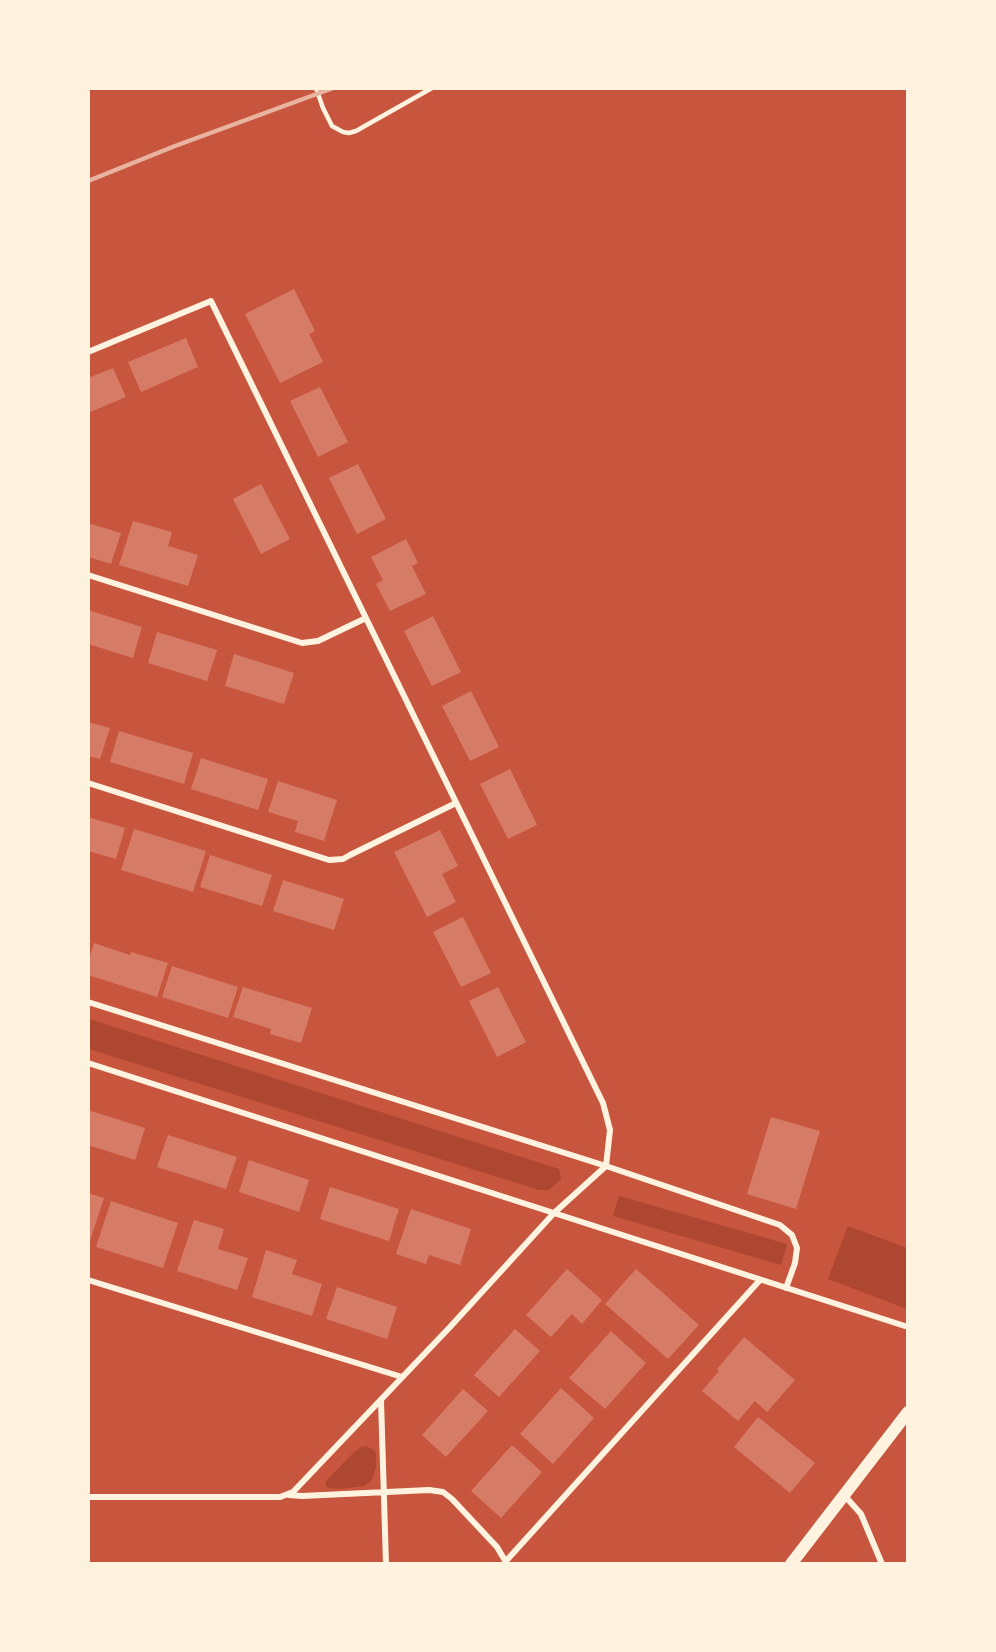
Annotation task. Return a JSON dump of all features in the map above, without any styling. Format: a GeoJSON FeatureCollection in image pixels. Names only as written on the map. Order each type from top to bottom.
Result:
{"type":"FeatureCollection","features":[{"type":"Feature","properties":{"kind":"main road"},"geometry":{"type":"LineString","coordinates":[[790,1563],[908,1412]]}},
{"type":"Feature","properties":{"kind":"street"},"geometry":{"type":"LineString","coordinates":[[88,352],[211,301],[603,1103],[610,1130],[610,1148],[606,1166],[554,1213],[381,1400],[289,1494],[280,1497],[88,1497]]}},
{"type":"Feature","properties":{"kind":"street"},"geometry":{"type":"LineString","coordinates":[[88,575],[302,643],[318,641],[366,618]]}},
{"type":"Feature","properties":{"kind":"street"},"geometry":{"type":"LineString","coordinates":[[88,783],[321,858],[336,860],[456,803]]}},
{"type":"Feature","properties":{"kind":"street"},"geometry":{"type":"LineString","coordinates":[[88,1002],[606,1166],[780,1225],[792,1235],[797,1248],[795,1263],[786,1288]]}},
{"type":"Feature","properties":{"kind":"street"},"geometry":{"type":"LineString","coordinates":[[88,1063],[908,1327]]}},
{"type":"Feature","properties":{"kind":"street"},"geometry":{"type":"LineString","coordinates":[[88,1280],[402,1377]]}},
{"type":"Feature","properties":{"kind":"street"},"geometry":{"type":"LineString","coordinates":[[289,1494],[302,1496],[429,1490],[448,1495],[497,1547],[506,1562],[760,1280]]}},
{"type":"Feature","properties":{"kind":"street"},"geometry":{"type":"LineString","coordinates":[[381,1400],[386,1563]]}},
{"type":"Feature","properties":{"kind":"street"},"geometry":{"type":"LineString","coordinates":[[843,1495],[861,1514],[882,1563]]}},
{"type":"Feature","properties":{"kind":"lane"},"geometry":{"type":"LineString","coordinates":[[316,88],[322,108],[333,126],[350,133],[432,88]]}},
{"type":"Feature","properties":{"kind":"shaded area"},"geometry":{"type":"Polygon","coordinates":[[[89,1019],[559,1169],[561,1179],[549,1190],[539,1190],[89,1049],[89,1019]]]}},
{"type":"Feature","properties":{"kind":"shaded area"},"geometry":{"type":"Polygon","coordinates":[[[619,1196],[787,1244],[781,1265],[613,1216],[619,1196]]]}},
{"type":"Feature","properties":{"kind":"shaded area"},"geometry":{"type":"Polygon","coordinates":[[[848,1226],[907,1248],[907,1309],[828,1279],[848,1226]]]}},
{"type":"Feature","properties":{"kind":"shaded area"},"geometry":{"type":"Polygon","coordinates":[[[366,1446],[374,1450],[376,1454],[376,1468],[371,1481],[364,1486],[340,1489],[326,1486],[326,1481],[354,1452],[366,1446]]]}},
{"type":"Feature","properties":{"kind":"building"},"geometry":{"type":"Polygon","coordinates":[[[294,289],[315,331],[309,334],[323,362],[280,383],[245,314],[294,289]]]}},
{"type":"Feature","properties":{"kind":"building"},"geometry":{"type":"Polygon","coordinates":[[[186,338],[198,367],[141,392],[128,362],[186,338]]]}},
{"type":"Feature","properties":{"kind":"building"},"geometry":{"type":"Polygon","coordinates":[[[113,368],[126,397],[88,413],[88,378],[113,368]]]}},
{"type":"Feature","properties":{"kind":"building"},"geometry":{"type":"Polygon","coordinates":[[[320,387],[348,442],[318,457],[290,401],[320,387]]]}},
{"type":"Feature","properties":{"kind":"building"},"geometry":{"type":"Polygon","coordinates":[[[358,464],[386,519],[357,534],[329,478],[358,464]]]}},
{"type":"Feature","properties":{"kind":"building"},"geometry":{"type":"Polygon","coordinates":[[[261,484],[290,539],[261,554],[233,499],[261,484]]]}},
{"type":"Feature","properties":{"kind":"building"},"geometry":{"type":"Polygon","coordinates":[[[133,521],[172,532],[168,546],[198,555],[188,586],[119,565],[133,521]]]}},
{"type":"Feature","properties":{"kind":"building"},"geometry":{"type":"Polygon","coordinates":[[[88,523],[121,533],[111,564],[88,557],[88,523]]]}},
{"type":"Feature","properties":{"kind":"building"},"geometry":{"type":"Polygon","coordinates":[[[406,539],[418,563],[412,566],[426,594],[390,611],[376,584],[383,580],[371,557],[406,539]]]}},
{"type":"Feature","properties":{"kind":"building"},"geometry":{"type":"Polygon","coordinates":[[[88,610],[142,627],[133,658],[88,644],[88,610]]]}},
{"type":"Feature","properties":{"kind":"building"},"geometry":{"type":"Polygon","coordinates":[[[433,616],[461,672],[432,686],[404,631],[433,616]]]}},
{"type":"Feature","properties":{"kind":"building"},"geometry":{"type":"Polygon","coordinates":[[[157,632],[217,650],[207,681],[148,663],[157,632]]]}},
{"type":"Feature","properties":{"kind":"building"},"geometry":{"type":"Polygon","coordinates":[[[234,654],[294,673],[284,704],[225,686],[234,654]]]}},
{"type":"Feature","properties":{"kind":"building"},"geometry":{"type":"Polygon","coordinates":[[[471,691],[499,747],[470,761],[442,706],[471,691]]]}},
{"type":"Feature","properties":{"kind":"building"},"geometry":{"type":"Polygon","coordinates":[[[88,722],[110,728],[100,759],[88,756],[88,722]]]}},
{"type":"Feature","properties":{"kind":"building"},"geometry":{"type":"Polygon","coordinates":[[[119,731],[193,753],[184,784],[110,762],[119,731]]]}},
{"type":"Feature","properties":{"kind":"building"},"geometry":{"type":"Polygon","coordinates":[[[201,758],[268,779],[258,810],[191,789],[201,758]]]}},
{"type":"Feature","properties":{"kind":"building"},"geometry":{"type":"Polygon","coordinates":[[[510,769],[537,825],[508,839],[480,784],[510,769]]]}},
{"type":"Feature","properties":{"kind":"building"},"geometry":{"type":"Polygon","coordinates":[[[278,781],[337,800],[324,841],[295,832],[298,821],[268,812],[278,781]]]}},
{"type":"Feature","properties":{"kind":"building"},"geometry":{"type":"Polygon","coordinates":[[[88,817],[125,828],[116,859],[88,851],[88,817]]]}},
{"type":"Feature","properties":{"kind":"building"},"geometry":{"type":"Polygon","coordinates":[[[134,829],[206,851],[193,892],[121,870],[134,829]]]}},
{"type":"Feature","properties":{"kind":"building"},"geometry":{"type":"Polygon","coordinates":[[[440,830],[458,866],[442,874],[456,902],[427,917],[394,852],[440,830]]]}},
{"type":"Feature","properties":{"kind":"building"},"geometry":{"type":"Polygon","coordinates":[[[210,855],[272,875],[262,906],[200,887],[210,855]]]}},
{"type":"Feature","properties":{"kind":"building"},"geometry":{"type":"Polygon","coordinates":[[[283,880],[344,899],[334,930],[273,911],[283,880]]]}},
{"type":"Feature","properties":{"kind":"building"},"geometry":{"type":"Polygon","coordinates":[[[463,917],[491,973],[461,987],[433,932],[463,917]]]}},
{"type":"Feature","properties":{"kind":"building"},"geometry":{"type":"Polygon","coordinates":[[[94,943],[130,955],[131,952],[168,963],[157,997],[88,975],[88,962],[94,943]]]}},
{"type":"Feature","properties":{"kind":"building"},"geometry":{"type":"Polygon","coordinates":[[[172,966],[238,987],[228,1018],[162,997],[172,966]]]}},
{"type":"Feature","properties":{"kind":"building"},"geometry":{"type":"Polygon","coordinates":[[[243,987],[312,1008],[301,1043],[270,1034],[271,1029],[233,1017],[243,987]]]}},
{"type":"Feature","properties":{"kind":"building"},"geometry":{"type":"Polygon","coordinates":[[[498,987],[526,1042],[497,1057],[469,1001],[498,987]]]}},
{"type":"Feature","properties":{"kind":"building"},"geometry":{"type":"Polygon","coordinates":[[[88,1110],[145,1128],[135,1160],[88,1145],[88,1110]]]}},
{"type":"Feature","properties":{"kind":"building"},"geometry":{"type":"Polygon","coordinates":[[[771,1117],[820,1131],[796,1209],[747,1194],[771,1117]]]}},
{"type":"Feature","properties":{"kind":"building"},"geometry":{"type":"Polygon","coordinates":[[[168,1135],[237,1157],[226,1189],[157,1167],[168,1135]]]}},
{"type":"Feature","properties":{"kind":"building"},"geometry":{"type":"Polygon","coordinates":[[[249,1160],[309,1180],[299,1212],[239,1192],[249,1160]]]}},
{"type":"Feature","properties":{"kind":"building"},"geometry":{"type":"Polygon","coordinates":[[[330,1187],[399,1209],[389,1241],[320,1219],[330,1187]]]}},
{"type":"Feature","properties":{"kind":"building"},"geometry":{"type":"Polygon","coordinates":[[[88,1193],[104,1198],[89,1244],[88,1244],[88,1193]]]}},
{"type":"Feature","properties":{"kind":"building"},"geometry":{"type":"Polygon","coordinates":[[[111,1201],[178,1223],[163,1268],[96,1247],[111,1201]]]}},
{"type":"Feature","properties":{"kind":"building"},"geometry":{"type":"Polygon","coordinates":[[[411,1209],[471,1229],[460,1265],[429,1255],[426,1264],[396,1254],[411,1209]]]}},
{"type":"Feature","properties":{"kind":"building"},"geometry":{"type":"Polygon","coordinates":[[[194,1220],[224,1229],[218,1249],[248,1258],[237,1290],[177,1271],[194,1220]]]}},
{"type":"Feature","properties":{"kind":"building"},"geometry":{"type":"Polygon","coordinates":[[[266,1250],[297,1260],[292,1274],[322,1284],[312,1316],[252,1297],[266,1250]]]}},
{"type":"Feature","properties":{"kind":"building"},"geometry":{"type":"Polygon","coordinates":[[[567,1269],[602,1300],[582,1324],[572,1314],[551,1337],[526,1315],[567,1269]]]}},
{"type":"Feature","properties":{"kind":"building"},"geometry":{"type":"Polygon","coordinates":[[[636,1269],[699,1325],[668,1359],[605,1304],[636,1269]]]}},
{"type":"Feature","properties":{"kind":"building"},"geometry":{"type":"Polygon","coordinates":[[[337,1287],[397,1307],[387,1339],[326,1319],[337,1287]]]}},
{"type":"Feature","properties":{"kind":"building"},"geometry":{"type":"Polygon","coordinates":[[[515,1329],[540,1351],[499,1397],[474,1375],[515,1329]]]}},
{"type":"Feature","properties":{"kind":"building"},"geometry":{"type":"Polygon","coordinates":[[[611,1331],[646,1363],[605,1409],[569,1378],[611,1331]]]}},
{"type":"Feature","properties":{"kind":"building"},"geometry":{"type":"Polygon","coordinates":[[[744,1337],[795,1380],[767,1412],[755,1401],[738,1421],[702,1391],[744,1337]]]}},
{"type":"Feature","properties":{"kind":"building"},"geometry":{"type":"Polygon","coordinates":[[[561,1388],[594,1418],[553,1464],[520,1434],[561,1388]]]}},
{"type":"Feature","properties":{"kind":"building"},"geometry":{"type":"Polygon","coordinates":[[[463,1389],[488,1411],[446,1457],[422,1435],[463,1389]]]}},
{"type":"Feature","properties":{"kind":"building"},"geometry":{"type":"Polygon","coordinates":[[[758,1417],[815,1463],[790,1493],[734,1447],[758,1417]]]}},
{"type":"Feature","properties":{"kind":"building"},"geometry":{"type":"Polygon","coordinates":[[[512,1445],[542,1472],[501,1518],[471,1491],[512,1445]]]}},
{"type":"Feature","properties":{"kind":"railway"},"geometry":{"type":"LineString","coordinates":[[88,181],[175,146],[333,88]]}}]}
